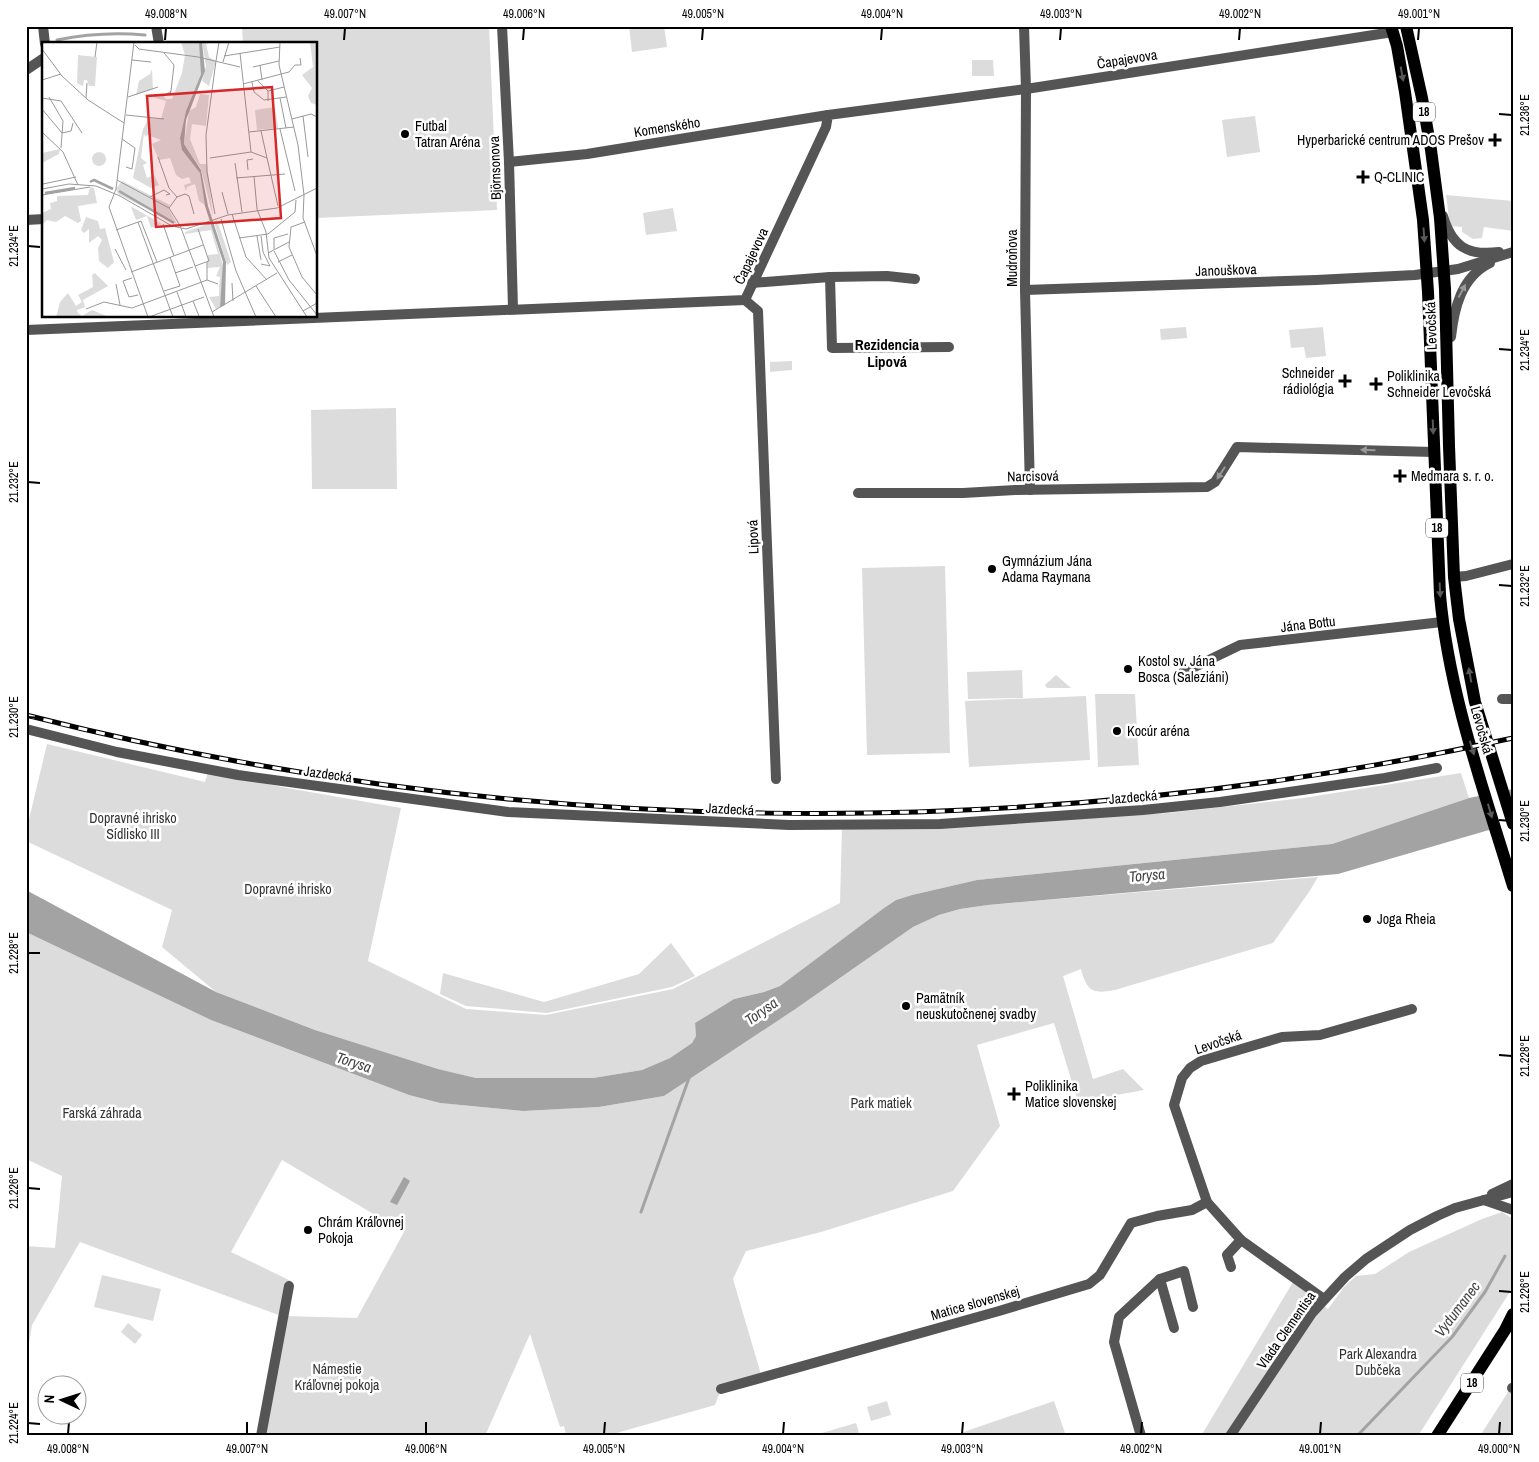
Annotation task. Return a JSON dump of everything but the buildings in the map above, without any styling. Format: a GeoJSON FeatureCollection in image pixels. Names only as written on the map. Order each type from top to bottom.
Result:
{"type":"FeatureCollection","features":[{"type":"Feature","properties":{"kind":"main road","name":"Levočská"},"geometry":{"type":"LineString","coordinates":[[1406,26],[1422,98],[1437,198],[1444,271],[1454,577],[1459,619],[1475,702],[1513,824]]}},
{"type":"Feature","properties":{"kind":"main road","name":"Levočská"},"geometry":{"type":"LineString","coordinates":[[1392,29],[1404,83],[1423,220],[1442,622],[1462,718],[1513,886]]}},
{"type":"Feature","properties":{"kind":"main road","name":"18"},"geometry":{"type":"LineString","coordinates":[[1438,1436],[1509,1326],[1513,1314]]}},
{"type":"Feature","properties":{"kind":"street"},"geometry":{"type":"LineString","coordinates":[[42,26],[45,42]]}},
{"type":"Feature","properties":{"kind":"street"},"geometry":{"type":"LineString","coordinates":[[156,26],[159,42]]}},
{"type":"Feature","properties":{"kind":"street","name":"Björnsonova"},"geometry":{"type":"LineString","coordinates":[[502,26],[509,162],[513,310]]}},
{"type":"Feature","properties":{"kind":"street","name":"Mudroňova"},"geometry":{"type":"LineString","coordinates":[[1024,26],[1030,490]]}},
{"type":"Feature","properties":{"kind":"street","name":"Čapajevova"},"geometry":{"type":"LineString","coordinates":[[26,330],[745,300],[826,127],[828,115],[1026,89],[1392,29]]}},
{"type":"Feature","properties":{"kind":"street"},"geometry":{"type":"LineString","coordinates":[[26,70],[42,59]]}},
{"type":"Feature","properties":{"kind":"street","name":"Komenského"},"geometry":{"type":"LineString","coordinates":[[509,162],[587,154],[828,115]]}},
{"type":"Feature","properties":{"kind":"street"},"geometry":{"type":"LineString","coordinates":[[1437,198],[1450,235],[1460,244],[1471,251],[1487,254],[1513,252]]}},
{"type":"Feature","properties":{"kind":"street"},"geometry":{"type":"LineString","coordinates":[[26,220],[42,219]]}},
{"type":"Feature","properties":{"kind":"street"},"geometry":{"type":"LineString","coordinates":[[1447,373],[1453,319],[1462,291],[1469,279],[1485,266],[1513,252]]}},
{"type":"Feature","properties":{"kind":"street","name":"Janouškova"},"geometry":{"type":"LineString","coordinates":[[1026,290],[1328,280],[1427,274],[1464,268],[1513,252]]}},
{"type":"Feature","properties":{"kind":"street"},"geometry":{"type":"LineString","coordinates":[[752,284],[830,277],[887,276],[915,279]]}},
{"type":"Feature","properties":{"kind":"street"},"geometry":{"type":"LineString","coordinates":[[830,277],[832,348],[949,347]]}},
{"type":"Feature","properties":{"kind":"street","name":"Lipová"},"geometry":{"type":"LineString","coordinates":[[745,300],[758,311],[776,779]]}},
{"type":"Feature","properties":{"kind":"street","name":"Narcisová"},"geometry":{"type":"LineString","coordinates":[[858,493],[963,493],[1208,487],[1215,482],[1237,447],[1434,452]]}},
{"type":"Feature","properties":{"kind":"street"},"geometry":{"type":"LineString","coordinates":[[1454,577],[1466,576],[1513,564]]}},
{"type":"Feature","properties":{"kind":"street","name":"Jána Bottu"},"geometry":{"type":"LineString","coordinates":[[1182,673],[1240,645],[1442,622]]}},
{"type":"Feature","properties":{"kind":"street"},"geometry":{"type":"LineString","coordinates":[[1502,700],[1513,699]]}},
{"type":"Feature","properties":{"kind":"street","name":"Jazdecká"},"geometry":{"type":"LineString","coordinates":[[26,729],[116,752],[238,775],[508,812],[789,825],[940,824],[1143,810],[1220,802],[1385,778],[1437,768]]}},
{"type":"Feature","properties":{"kind":"street","name":"Levočská"},"geometry":{"type":"LineString","coordinates":[[1207,1202],[1174,1105],[1182,1078],[1190,1068],[1201,1062],[1282,1037],[1320,1035],[1412,1009]]}},
{"type":"Feature","properties":{"kind":"street"},"geometry":{"type":"LineString","coordinates":[[1483,1200],[1513,1184]]}},
{"type":"Feature","properties":{"kind":"street","name":"Vlada Clementisa"},"geometry":{"type":"LineString","coordinates":[[1230,1436],[1312,1313],[1345,1277],[1366,1259],[1410,1230],[1454,1208],[1513,1192]]}},
{"type":"Feature","properties":{"kind":"street"},"geometry":{"type":"LineString","coordinates":[[1483,1200],[1513,1210]]}},
{"type":"Feature","properties":{"kind":"street"},"geometry":{"type":"LineString","coordinates":[[1207,1202],[1241,1240],[1324,1299]]}},
{"type":"Feature","properties":{"kind":"street","name":"Matice slovenskej"},"geometry":{"type":"LineString","coordinates":[[721,1389],[1089,1284],[1100,1275],[1131,1223],[1192,1210],[1207,1202]]}},
{"type":"Feature","properties":{"kind":"street"},"geometry":{"type":"LineString","coordinates":[[1231,1267],[1227,1255],[1241,1240]]}},
{"type":"Feature","properties":{"kind":"street"},"geometry":{"type":"LineString","coordinates":[[1141,1436],[1114,1342],[1119,1318],[1160,1279],[1184,1271],[1193,1307]]}},
{"type":"Feature","properties":{"kind":"street"},"geometry":{"type":"LineString","coordinates":[[1160,1279],[1174,1328]]}},
{"type":"Feature","properties":{"kind":"street"},"geometry":{"type":"LineString","coordinates":[[261,1436],[289,1286]]}},
{"type":"Feature","properties":{"kind":"green space","name":"Futbal Tatran Aréna"},"geometry":{"type":"Polygon","coordinates":[[[242,26],[489,26],[497,210],[318,218],[318,42],[243,42],[242,26]]]}},
{"type":"Feature","properties":{"kind":"green space"},"geometry":{"type":"Polygon","coordinates":[[[629,26],[664,26],[667,47],[632,52],[629,26]]]}},
{"type":"Feature","properties":{"kind":"green space"},"geometry":{"type":"Polygon","coordinates":[[[972,60],[993,60],[994,76],[972,76],[972,60]]]}},
{"type":"Feature","properties":{"kind":"green space"},"geometry":{"type":"Polygon","coordinates":[[[1255,116],[1260,152],[1227,157],[1222,120],[1255,116]]]}},
{"type":"Feature","properties":{"kind":"green space"},"geometry":{"type":"Polygon","coordinates":[[[1446,195],[1513,201],[1513,231],[1484,227],[1482,238],[1473,239],[1462,232],[1462,227],[1450,226],[1446,195]]]}},
{"type":"Feature","properties":{"kind":"green space"},"geometry":{"type":"Polygon","coordinates":[[[673,208],[677,231],[646,235],[643,213],[673,208]]]}},
{"type":"Feature","properties":{"kind":"green space"},"geometry":{"type":"Polygon","coordinates":[[[1186,327],[1187,338],[1161,340],[1160,329],[1186,327]]]}},
{"type":"Feature","properties":{"kind":"green space"},"geometry":{"type":"Polygon","coordinates":[[[1323,327],[1326,356],[1306,358],[1304,347],[1291,348],[1289,330],[1323,327]]]}},
{"type":"Feature","properties":{"kind":"green space"},"geometry":{"type":"Polygon","coordinates":[[[792,361],[792,370],[770,372],[770,362],[792,361]]]}},
{"type":"Feature","properties":{"kind":"green space"},"geometry":{"type":"Polygon","coordinates":[[[396,408],[397,489],[312,489],[311,410],[396,408]]]}},
{"type":"Feature","properties":{"kind":"green space"},"geometry":{"type":"Polygon","coordinates":[[[945,566],[950,753],[867,755],[862,568],[945,566]]]}},
{"type":"Feature","properties":{"kind":"green space"},"geometry":{"type":"Polygon","coordinates":[[[1022,670],[1023,698],[968,699],[967,672],[1022,670]]]}},
{"type":"Feature","properties":{"kind":"green space"},"geometry":{"type":"Polygon","coordinates":[[[1056,675],[1071,688],[1047,688],[1045,685],[1056,675]]]}},
{"type":"Feature","properties":{"kind":"green space","name":"Kocúr aréna"},"geometry":{"type":"Polygon","coordinates":[[[1095,694],[1135,694],[1139,765],[1098,767],[1095,694]]]}},
{"type":"Feature","properties":{"kind":"green space"},"geometry":{"type":"Polygon","coordinates":[[[1086,696],[1090,760],[969,767],[965,701],[1086,696]]]}},
{"type":"Feature","properties":{"kind":"green space"},"geometry":{"type":"Polygon","coordinates":[[[47,744],[205,782],[208,772],[401,808],[368,961],[466,1009],[546,1015],[673,989],[840,903],[842,827],[906,828],[1168,813],[1303,798],[1461,773],[1469,798],[1332,844],[977,880],[912,895],[896,900],[884,908],[780,986],[734,999],[695,1023],[696,1036],[692,1043],[670,1058],[642,1070],[593,1078],[476,1078],[438,1069],[315,1030],[216,992],[162,947],[172,910],[26,841],[26,832],[47,744]]]}},
{"type":"Feature","properties":{"kind":"green space"},"geometry":{"type":"Polygon","coordinates":[[[1318,877],[1273,943],[1115,990],[1101,992],[1092,990],[1086,983],[1081,969],[1063,976],[1093,1079],[1123,1069],[1144,1090],[1078,1102],[1054,1023],[977,1045],[1000,1126],[953,1191],[821,1232],[746,1251],[733,1279],[762,1378],[721,1389],[715,1405],[606,1436],[566,1436],[564,1426],[560,1427],[530,1334],[485,1436],[263,1436],[284,1317],[80,1242],[32,1325],[26,1362],[26,1246],[55,1248],[62,1176],[26,1159],[26,932],[211,1020],[409,1095],[440,1103],[523,1111],[599,1107],[664,1096],[794,1010],[913,927],[939,915],[960,909],[1318,877]],[[282,1160],[231,1252],[291,1281],[285,1316],[357,1318],[404,1232],[282,1160]]]}},
{"type":"Feature","properties":{"kind":"green space"},"geometry":{"type":"Polygon","coordinates":[[[671,943],[695,976],[672,987],[547,1013],[466,1006],[440,994],[443,973],[544,1002],[639,974],[671,943]]]}},
{"type":"Feature","properties":{"kind":"green space","name":"Park Alexandra Dubčeka"},"geometry":{"type":"Polygon","coordinates":[[[1502,1212],[1513,1219],[1513,1287],[1418,1436],[1201,1436],[1293,1282],[1328,1309],[1344,1287],[1356,1276],[1375,1274],[1409,1252],[1502,1212]]]}},
{"type":"Feature","properties":{"kind":"green space"},"geometry":{"type":"Polygon","coordinates":[[[102,1275],[161,1289],[153,1321],[94,1307],[102,1275]]]}},
{"type":"Feature","properties":{"kind":"green space"},"geometry":{"type":"Polygon","coordinates":[[[128,1323],[142,1335],[135,1344],[121,1332],[128,1323]]]}},
{"type":"Feature","properties":{"kind":"green space"},"geometry":{"type":"Polygon","coordinates":[[[1510,1389],[1513,1397],[1513,1436],[1480,1436],[1510,1389]]]}},
{"type":"Feature","properties":{"kind":"green space"},"geometry":{"type":"Polygon","coordinates":[[[887,1401],[891,1415],[871,1421],[867,1407],[887,1401]]]}},
{"type":"Feature","properties":{"kind":"green space"},"geometry":{"type":"Polygon","coordinates":[[[1054,1401],[1066,1436],[952,1436],[1054,1401]]]}},
{"type":"Feature","properties":{"kind":"green space"},"geometry":{"type":"Polygon","coordinates":[[[856,1423],[860,1436],[823,1436],[822,1433],[856,1423]]]}},
{"type":"Feature","properties":{"kind":"water","name":"Torysa"},"geometry":{"type":"Polygon","coordinates":[[[1513,789],[1513,823],[1338,874],[988,905],[960,909],[939,915],[913,927],[794,1010],[664,1096],[599,1107],[523,1111],[440,1103],[409,1095],[211,1020],[26,932],[26,890],[216,992],[315,1030],[438,1069],[476,1078],[593,1078],[642,1070],[670,1058],[692,1043],[696,1036],[695,1023],[734,999],[780,986],[896,900],[977,880],[1332,844],[1469,798],[1513,789]]]}},
{"type":"Feature","properties":{"kind":"water"},"geometry":{"type":"Polygon","coordinates":[[[404,1177],[410,1181],[397,1205],[390,1202],[404,1177]]]}},
{"type":"Feature","properties":{"kind":"pier"},"geometry":{"type":"Polygon","coordinates":[[[1502,789],[1513,826],[1495,831],[1484,793],[1502,789]]]}},
{"type":"Feature","properties":{"kind":"waterway"},"geometry":{"type":"LineString","coordinates":[[57,40],[101,34],[145,35]]}},
{"type":"Feature","properties":{"kind":"waterway"},"geometry":{"type":"LineString","coordinates":[[641,1212],[689,1078]]}},
{"type":"Feature","properties":{"kind":"waterway","name":"Vydumanec"},"geometry":{"type":"LineString","coordinates":[[1357,1436],[1452,1337],[1485,1292],[1505,1256]]}},
{"type":"Feature","properties":{"kind":"railway"},"geometry":{"type":"LineString","coordinates":[[26,715],[209,756],[394,786],[581,805],[768,813],[955,810],[1143,797],[1329,773],[1513,738]]}},
{"type":"Feature","properties":{"kind":"place","name":"Futbal Tatran Aréna"},"geometry":{"type":"Point","coordinates":[405,134]}},
{"type":"Feature","properties":{"kind":"place","name":"Hyperbarické centrum ADOS Prešov"},"geometry":{"type":"Point","coordinates":[1495,140]}},
{"type":"Feature","properties":{"kind":"place","name":"Q-CLINIC"},"geometry":{"type":"Point","coordinates":[1363,177]}},
{"type":"Feature","properties":{"kind":"place","name":"Schneider rádiológia"},"geometry":{"type":"Point","coordinates":[1345,381]}},
{"type":"Feature","properties":{"kind":"place","name":"Poliklinika Schneider Levočská"},"geometry":{"type":"Point","coordinates":[1376,384]}},
{"type":"Feature","properties":{"kind":"place","name":"Medmara s. r. o."},"geometry":{"type":"Point","coordinates":[1400,476]}},
{"type":"Feature","properties":{"kind":"place","name":"Gymnázium Jána Adama Raymana"},"geometry":{"type":"Point","coordinates":[992,569]}},
{"type":"Feature","properties":{"kind":"place","name":"Kostol sv. Jána Bosca (Saleziáni)"},"geometry":{"type":"Point","coordinates":[1128,669]}},
{"type":"Feature","properties":{"kind":"place","name":"Kocúr aréna"},"geometry":{"type":"Point","coordinates":[1117,731]}},
{"type":"Feature","properties":{"kind":"place","name":"Joga Rheia"},"geometry":{"type":"Point","coordinates":[1367,919]}},
{"type":"Feature","properties":{"kind":"place","name":"Pamätník neuskutočnenej svadby"},"geometry":{"type":"Point","coordinates":[906,1006]}},
{"type":"Feature","properties":{"kind":"place","name":"Poliklinika Matice slovenskej"},"geometry":{"type":"Point","coordinates":[1014,1094]}},
{"type":"Feature","properties":{"kind":"place","name":"Chrám Kráľovnej Pokoja"},"geometry":{"type":"Point","coordinates":[308,1230]}},
{"type":"Feature","properties":{"kind":"district","name":"Rezidencia Lipová"},"geometry":{"type":"Point","coordinates":[887,352]}},
{"type":"Feature","properties":{"kind":"park label","name":"Dopravné ihrisko Sídlisko III"},"geometry":{"type":"Point","coordinates":[133,826]}},
{"type":"Feature","properties":{"kind":"park label","name":"Dopravné ihrisko"},"geometry":{"type":"Point","coordinates":[288,889]}},
{"type":"Feature","properties":{"kind":"park label","name":"Park matiek"},"geometry":{"type":"Point","coordinates":[881,1103]}},
{"type":"Feature","properties":{"kind":"park label","name":"Farská záhrada"},"geometry":{"type":"Point","coordinates":[102,1113]}},
{"type":"Feature","properties":{"kind":"park label","name":"Námestie Kráľovnej pokoja"},"geometry":{"type":"Point","coordinates":[337,1378]}}]}
